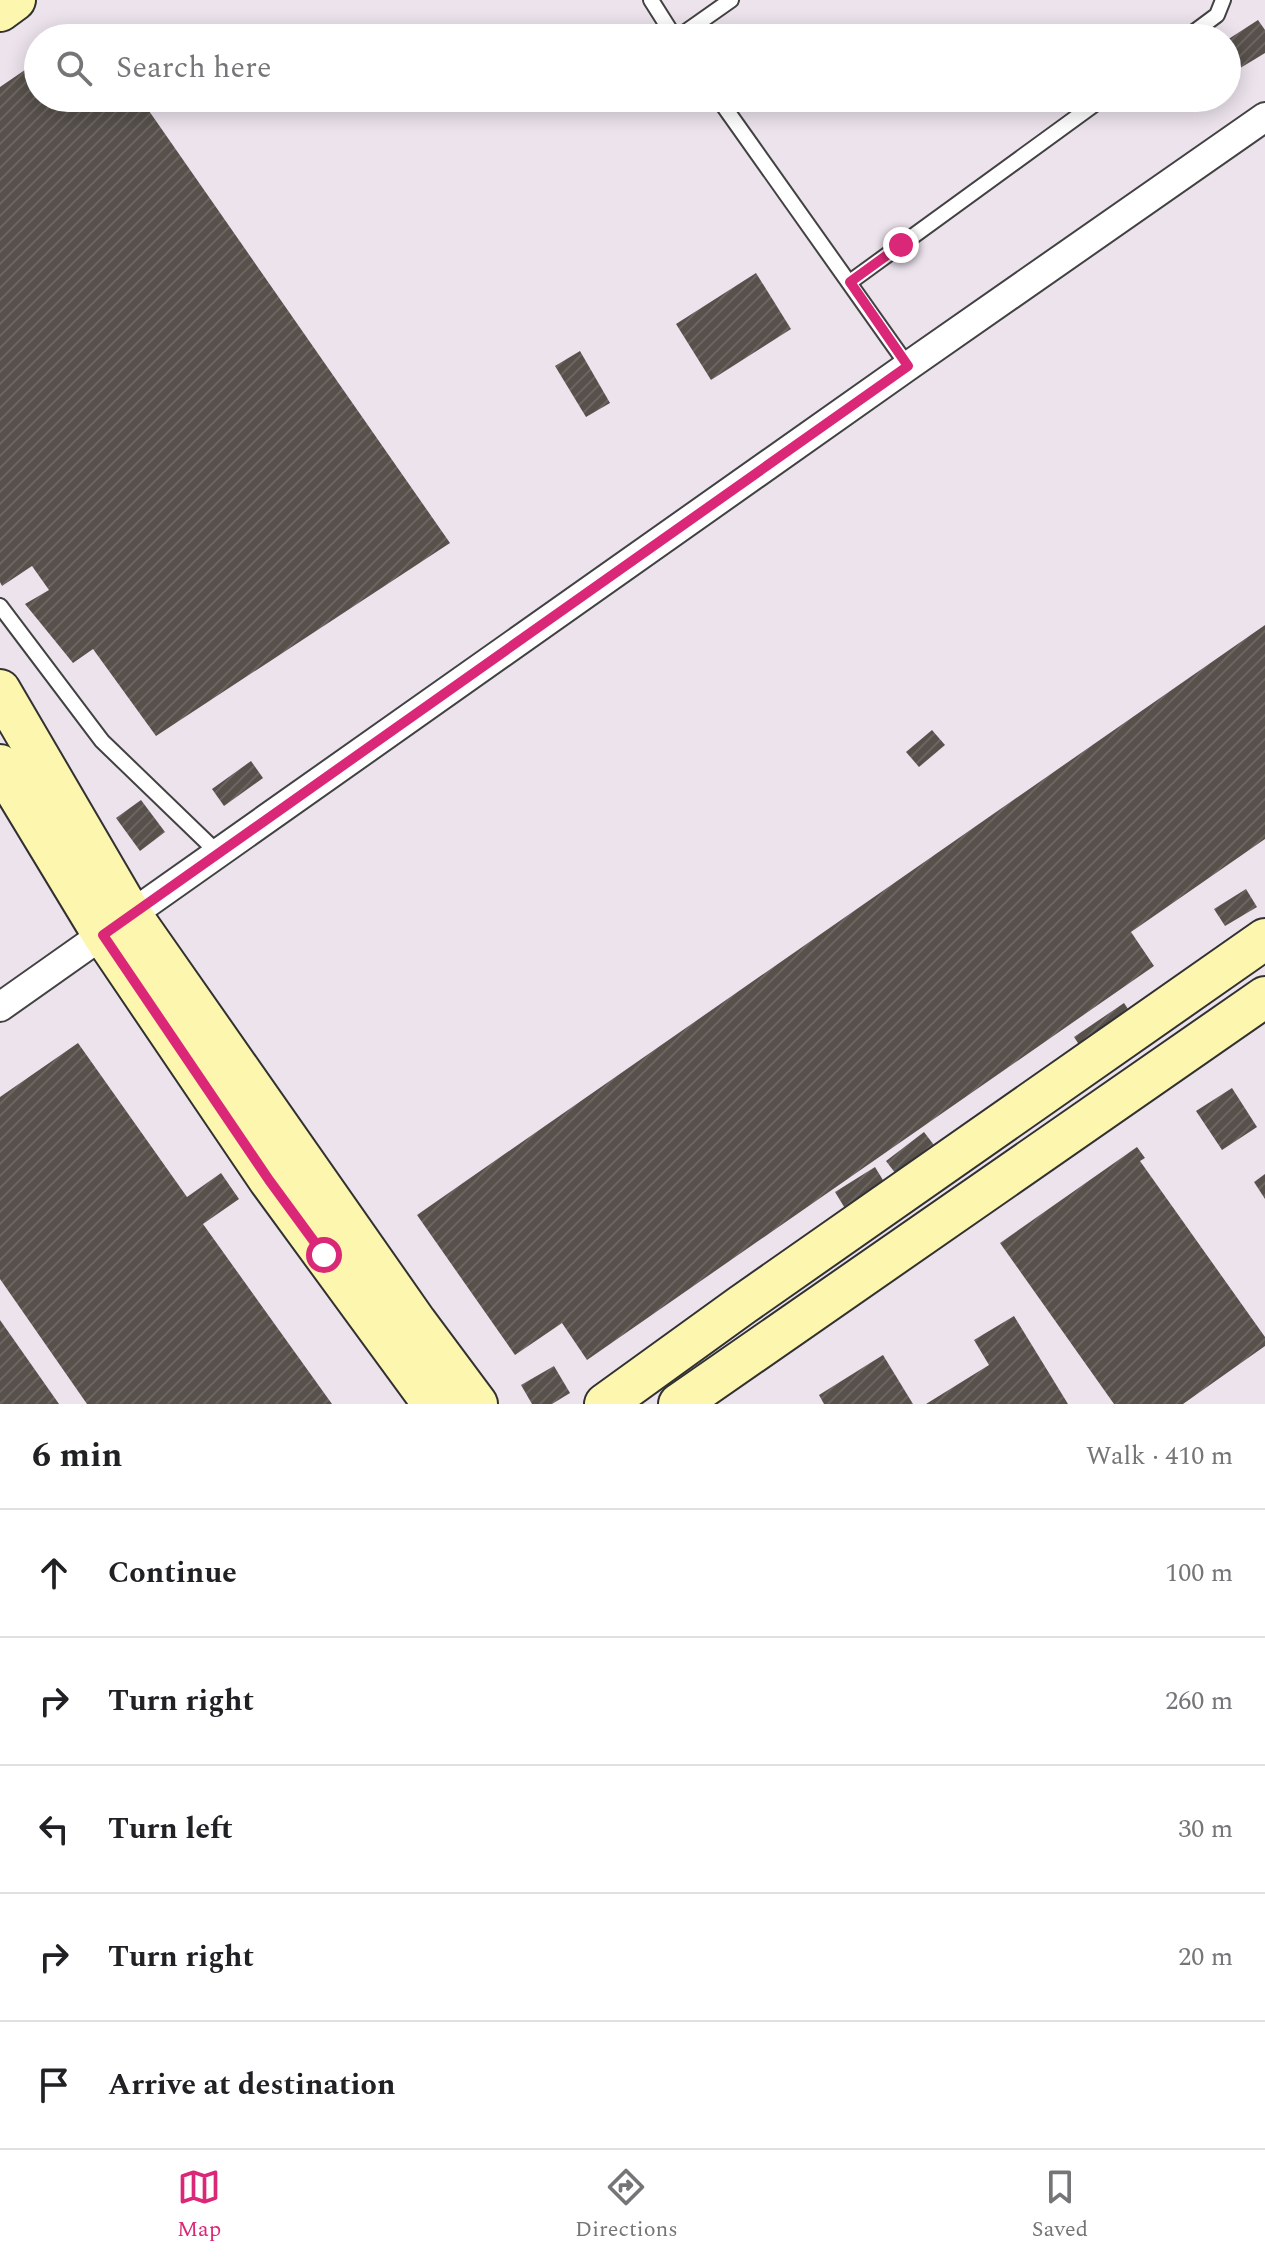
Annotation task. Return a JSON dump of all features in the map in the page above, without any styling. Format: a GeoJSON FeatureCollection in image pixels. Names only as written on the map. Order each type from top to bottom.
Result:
{"type":"FeatureCollection","features":[{"type":"Feature","properties":{"kind":"street"},"geometry":{"type":"LineString","coordinates":[[0,11],[15,0]]}},
{"type":"Feature","properties":{"kind":"street"},"geometry":{"type":"LineString","coordinates":[[0,1007],[1265,117]]}},
{"type":"Feature","properties":{"kind":"street"},"geometry":{"type":"LineString","coordinates":[[0,690],[118,925],[269,1180],[433,1404]]}},
{"type":"Feature","properties":{"kind":"street"},"geometry":{"type":"LineString","coordinates":[[0,765],[477,1404]]}},
{"type":"Feature","properties":{"kind":"street"},"geometry":{"type":"LineString","coordinates":[[605,1404],[1265,939]]}},
{"type":"Feature","properties":{"kind":"street"},"geometry":{"type":"LineString","coordinates":[[679,1404],[1265,997]]}},
{"type":"Feature","properties":{"kind":"lane"},"geometry":{"type":"LineString","coordinates":[[651,0],[667,24]]}},
{"type":"Feature","properties":{"kind":"lane"},"geometry":{"type":"LineString","coordinates":[[696,24],[731,0]]}},
{"type":"Feature","properties":{"kind":"lane"},"geometry":{"type":"LineString","coordinates":[[1205,24],[1217,15],[1223,0]]}},
{"type":"Feature","properties":{"kind":"lane"},"geometry":{"type":"LineString","coordinates":[[728,112],[908,366]]}},
{"type":"Feature","properties":{"kind":"lane"},"geometry":{"type":"LineString","coordinates":[[850,282],[1084,112]]}},
{"type":"Feature","properties":{"kind":"lane"},"geometry":{"type":"LineString","coordinates":[[0,606],[102,741],[219,854]]}},
{"type":"Feature","properties":{"kind":"shaded area"},"geometry":{"type":"Polygon","coordinates":[[[0,0],[1265,0],[1265,1404],[0,1404],[0,0]]]}},
{"type":"Feature","properties":{"kind":"building"},"geometry":{"type":"Polygon","coordinates":[[[1258,20],[1265,30],[1265,53],[1241,68],[1241,31],[1258,20]]]}},
{"type":"Feature","properties":{"kind":"building"},"geometry":{"type":"Polygon","coordinates":[[[24,71],[24,112],[150,112],[450,543],[156,736],[93,649],[73,663],[25,604],[49,590],[32,566],[2,586],[0,582],[0,87],[24,71]]]}},
{"type":"Feature","properties":{"kind":"building"},"geometry":{"type":"Polygon","coordinates":[[[756,273],[791,329],[711,380],[676,324],[756,273]]]}},
{"type":"Feature","properties":{"kind":"building"},"geometry":{"type":"Polygon","coordinates":[[[580,351],[610,403],[586,417],[555,366],[580,351]]]}},
{"type":"Feature","properties":{"kind":"building"},"geometry":{"type":"Polygon","coordinates":[[[1265,625],[1265,839],[1131,932],[1154,966],[587,1360],[562,1323],[515,1355],[417,1215],[1265,625]]]}},
{"type":"Feature","properties":{"kind":"building"},"geometry":{"type":"Polygon","coordinates":[[[932,730],[945,745],[919,767],[906,752],[932,730]]]}},
{"type":"Feature","properties":{"kind":"building"},"geometry":{"type":"Polygon","coordinates":[[[251,761],[263,778],[224,806],[212,789],[251,761]]]}},
{"type":"Feature","properties":{"kind":"building"},"geometry":{"type":"Polygon","coordinates":[[[141,800],[165,832],[140,851],[116,818],[141,800]]]}},
{"type":"Feature","properties":{"kind":"building"},"geometry":{"type":"Polygon","coordinates":[[[1246,889],[1257,907],[1225,926],[1214,909],[1246,889]]]}},
{"type":"Feature","properties":{"kind":"building"},"geometry":{"type":"Polygon","coordinates":[[[1124,1003],[1136,1021],[1086,1055],[1074,1037],[1124,1003]]]}},
{"type":"Feature","properties":{"kind":"building"},"geometry":{"type":"Polygon","coordinates":[[[78,1043],[187,1197],[221,1173],[239,1199],[203,1224],[332,1404],[87,1404],[0,1279],[0,1097],[78,1043]]]}},
{"type":"Feature","properties":{"kind":"building"},"geometry":{"type":"Polygon","coordinates":[[[1232,1088],[1257,1127],[1222,1150],[1196,1111],[1232,1088]]]}},
{"type":"Feature","properties":{"kind":"building"},"geometry":{"type":"Polygon","coordinates":[[[924,1132],[937,1149],[899,1178],[886,1161],[924,1132]]]}},
{"type":"Feature","properties":{"kind":"building"},"geometry":{"type":"Polygon","coordinates":[[[1137,1147],[1145,1158],[1140,1161],[1265,1337],[1265,1346],[1183,1404],[1114,1404],[1000,1243],[1137,1147]]]}},
{"type":"Feature","properties":{"kind":"building"},"geometry":{"type":"Polygon","coordinates":[[[875,1167],[886,1185],[846,1210],[835,1192],[875,1167]]]}},
{"type":"Feature","properties":{"kind":"building"},"geometry":{"type":"Polygon","coordinates":[[[1265,1174],[1265,1199],[1254,1182],[1265,1174]]]}},
{"type":"Feature","properties":{"kind":"building"},"geometry":{"type":"Polygon","coordinates":[[[1014,1316],[1068,1404],[926,1404],[989,1365],[974,1340],[1014,1316]]]}},
{"type":"Feature","properties":{"kind":"building"},"geometry":{"type":"Polygon","coordinates":[[[0,1320],[59,1404],[0,1404],[0,1320]]]}},
{"type":"Feature","properties":{"kind":"building"},"geometry":{"type":"Polygon","coordinates":[[[883,1355],[913,1404],[824,1404],[819,1395],[883,1355]]]}},
{"type":"Feature","properties":{"kind":"building"},"geometry":{"type":"Polygon","coordinates":[[[554,1366],[570,1393],[552,1404],[532,1404],[521,1385],[554,1366]]]}},
{"type":"Feature","properties":{"kind":"route"},"geometry":{"type":"LineString","coordinates":[[324,1255],[269,1180],[103,935],[908,366],[850,282],[901,245]]}}]}
